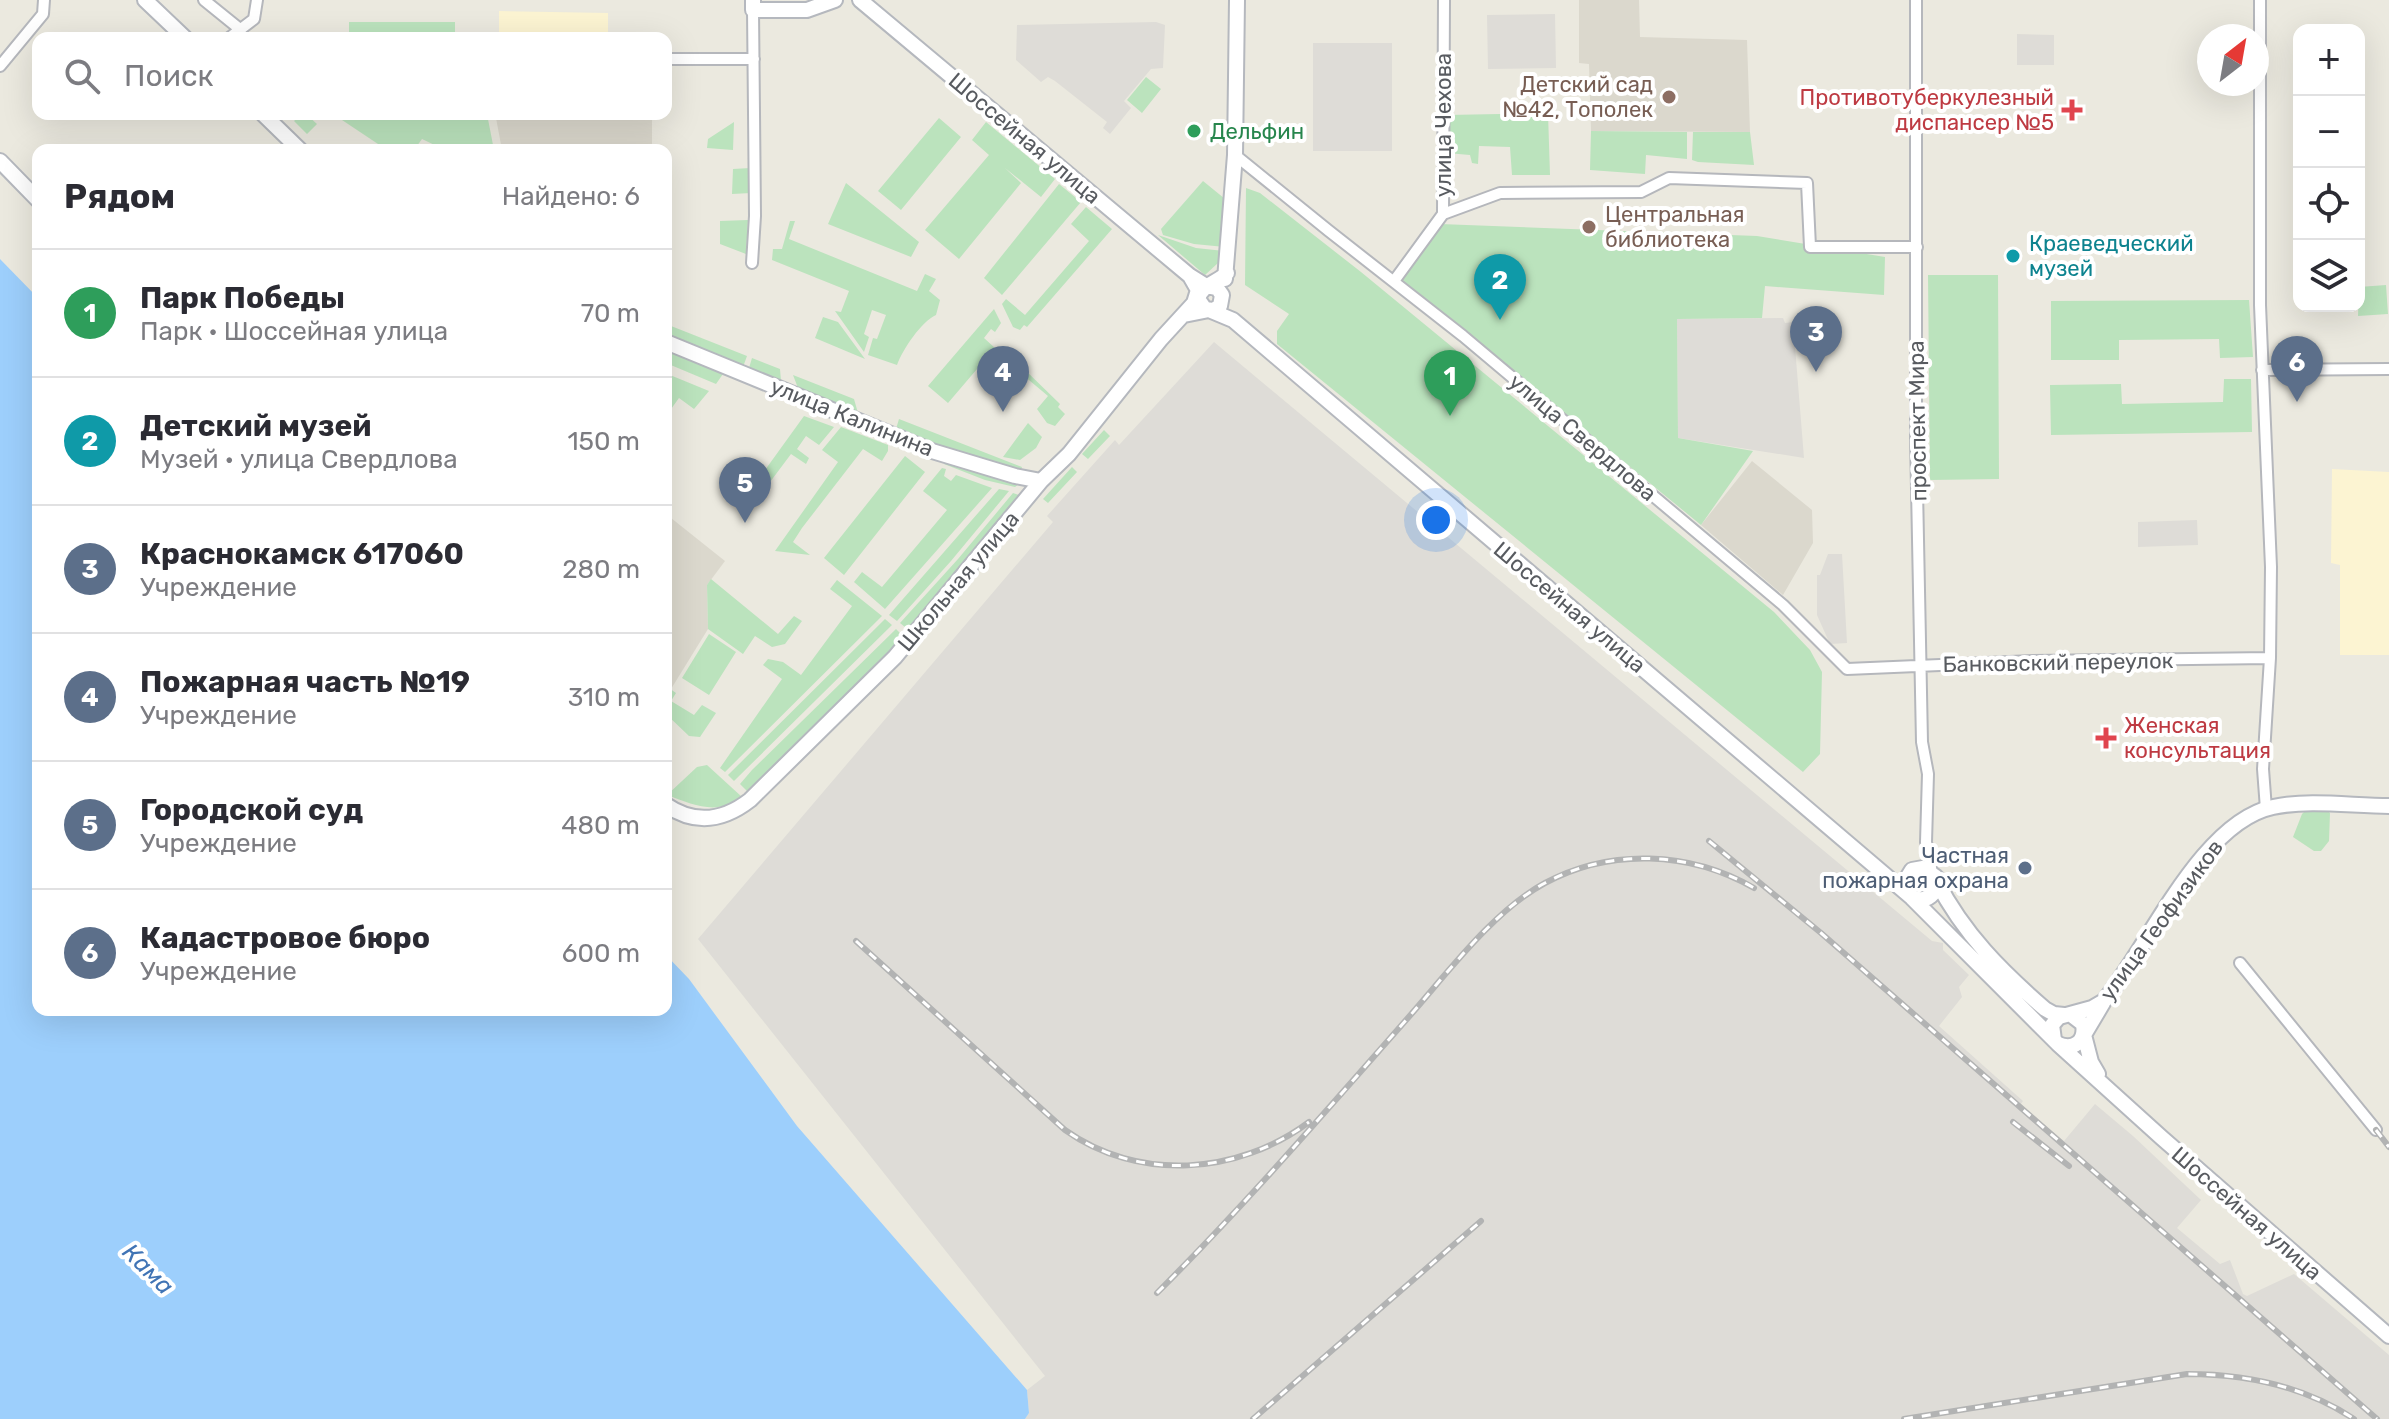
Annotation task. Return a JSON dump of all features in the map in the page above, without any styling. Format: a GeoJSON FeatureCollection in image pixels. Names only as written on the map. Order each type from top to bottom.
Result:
{"type":"FeatureCollection","features":[{"type":"Feature","properties":{"kind":"main road"},"geometry":{"type":"LineString","coordinates":[[145,0],[179,32]]}},
{"type":"Feature","properties":{"kind":"main road"},"geometry":{"type":"LineString","coordinates":[[753,5],[807,10],[835,0]]}},
{"type":"Feature","properties":{"kind":"main road","name":"Шоссейная улица"},"geometry":{"type":"LineString","coordinates":[[860,0],[1190,276],[1202,291]]}},
{"type":"Feature","properties":{"kind":"main road"},"geometry":{"type":"LineString","coordinates":[[1184,315],[1220,306],[1227,273],[1235,155],[1237,0]]}},
{"type":"Feature","properties":{"kind":"main road"},"geometry":{"type":"LineString","coordinates":[[269,120],[294,144]]}},
{"type":"Feature","properties":{"kind":"main road"},"geometry":{"type":"LineString","coordinates":[[0,161],[32,194]]}},
{"type":"Feature","properties":{"kind":"main road"},"geometry":{"type":"LineString","coordinates":[[1202,291],[1227,273]]}},
{"type":"Feature","properties":{"kind":"main road"},"geometry":{"type":"LineString","coordinates":[[1202,291],[1217,288],[1233,320]]}},
{"type":"Feature","properties":{"kind":"main road"},"geometry":{"type":"LineString","coordinates":[[1202,291],[1201,306],[1233,320]]}},
{"type":"Feature","properties":{"kind":"main road","name":"Школьная улица"},"geometry":{"type":"LineString","coordinates":[[672,809],[709,819],[731,814],[750,800],[895,657],[1041,481],[1069,454],[1202,291]]}},
{"type":"Feature","properties":{"kind":"main road","name":"Шоссейная улица"},"geometry":{"type":"LineString","coordinates":[[1233,320],[1884,872],[2056,1042],[2389,1336]]}},
{"type":"Feature","properties":{"kind":"main road","name":"улица Калинина"},"geometry":{"type":"LineString","coordinates":[[672,344],[947,457],[1041,481]]}},
{"type":"Feature","properties":{"kind":"main road","name":"улица Геофизиков"},"geometry":{"type":"LineString","coordinates":[[2067,1014],[2092,1008],[2104,1001],[2214,843],[2244,818],[2266,809],[2315,805],[2389,806]]}},
{"type":"Feature","properties":{"kind":"main road"},"geometry":{"type":"LineString","coordinates":[[1884,872],[1900,874],[1923,868],[1935,878],[1962,923],[1991,960],[2045,1009],[2054,1014],[2067,1014],[2083,1024],[2084,1035]]}},
{"type":"Feature","properties":{"kind":"main road"},"geometry":{"type":"LineString","coordinates":[[1912,870],[1905,878],[1909,895],[1921,900],[1931,897],[1935,878]]}},
{"type":"Feature","properties":{"kind":"main road"},"geometry":{"type":"LineString","coordinates":[[2067,1014],[2052,1025],[2056,1042],[2073,1046],[2084,1035],[2104,1001]]}},
{"type":"Feature","properties":{"kind":"main road","name":"Шоссейная улица"},"geometry":{"type":"LineString","coordinates":[[2084,1035],[2091,1062],[2107,1088]]}},
{"type":"Feature","properties":{"kind":"street"},"geometry":{"type":"LineString","coordinates":[[0,66],[43,14],[44,0]]}},
{"type":"Feature","properties":{"kind":"street"},"geometry":{"type":"LineString","coordinates":[[204,0],[241,30]]}},
{"type":"Feature","properties":{"kind":"street"},"geometry":{"type":"LineString","coordinates":[[238,32],[254,19],[257,0]]}},
{"type":"Feature","properties":{"kind":"street","name":"улица Чехова"},"geometry":{"type":"LineString","coordinates":[[1394,281],[1443,214],[1444,0]]}},
{"type":"Feature","properties":{"kind":"street","name":"проспект Мира"},"geometry":{"type":"LineString","coordinates":[[1916,0],[1916,438],[1922,742],[1928,774],[1926,842],[1935,878]]}},
{"type":"Feature","properties":{"kind":"street"},"geometry":{"type":"LineString","coordinates":[[2260,0],[2262,370],[2271,567],[2270,658],[2263,769],[2266,809]]}},
{"type":"Feature","properties":{"kind":"street"},"geometry":{"type":"LineString","coordinates":[[752,263],[755,216],[753,5]]}},
{"type":"Feature","properties":{"kind":"street"},"geometry":{"type":"LineString","coordinates":[[672,59],[754,59]]}},
{"type":"Feature","properties":{"kind":"street","name":"улица Свердлова"},"geometry":{"type":"LineString","coordinates":[[1235,155],[1463,336],[1774,598],[1847,669]]}},
{"type":"Feature","properties":{"kind":"street"},"geometry":{"type":"LineString","coordinates":[[1443,214],[1500,193],[1641,192],[1669,178],[1807,183],[1810,247],[1917,247]]}},
{"type":"Feature","properties":{"kind":"street"},"geometry":{"type":"LineString","coordinates":[[2262,370],[2389,369]]}},
{"type":"Feature","properties":{"kind":"street","name":"Банковский переулок"},"geometry":{"type":"LineString","coordinates":[[1847,669],[1921,664],[2270,658]]}},
{"type":"Feature","properties":{"kind":"street","name":"проспект Мира"},"geometry":{"type":"LineString","coordinates":[[1912,870],[1926,842]]}},
{"type":"Feature","properties":{"kind":"street"},"geometry":{"type":"LineString","coordinates":[[2240,963],[2376,1130]]}},
{"type":"Feature","properties":{"kind":"shaded area","name":"Детский сад №42, Тополек"},"geometry":{"type":"Polygon","coordinates":[[[1579,0],[1639,0],[1640,37],[1747,40],[1750,132],[1591,131],[1589,64],[1579,63],[1579,0]]]}},
{"type":"Feature","properties":{"kind":"shaded area"},"geometry":{"type":"Polygon","coordinates":[[[499,11],[608,13],[608,32],[499,32],[499,11]]]}},
{"type":"Feature","properties":{"kind":"shaded area"},"geometry":{"type":"Polygon","coordinates":[[[1555,14],[1556,68],[1488,69],[1487,15],[1555,14]]]}},
{"type":"Feature","properties":{"kind":"shaded area"},"geometry":{"type":"Polygon","coordinates":[[[1156,22],[1165,25],[1163,68],[1151,69],[1124,101],[1131,108],[1110,134],[1103,128],[1107,122],[1055,81],[1048,77],[1041,82],[1016,60],[1017,25],[1156,22]]]}},
{"type":"Feature","properties":{"kind":"shaded area"},"geometry":{"type":"Polygon","coordinates":[[[2017,34],[2054,35],[2054,65],[2017,65],[2017,34]]]}},
{"type":"Feature","properties":{"kind":"shaded area"},"geometry":{"type":"Polygon","coordinates":[[[1313,43],[1392,43],[1392,151],[1313,151],[1313,43]]]}},
{"type":"Feature","properties":{"kind":"shaded area"},"geometry":{"type":"Polygon","coordinates":[[[496,120],[652,120],[652,144],[501,144],[496,120]]]}},
{"type":"Feature","properties":{"kind":"shaded area"},"geometry":{"type":"Polygon","coordinates":[[[1783,318],[1785,323],[1793,322],[1804,458],[1678,438],[1677,319],[1783,318]]]}},
{"type":"Feature","properties":{"kind":"shaded area"},"geometry":{"type":"Polygon","coordinates":[[[1214,342],[1932,941],[1943,943],[1943,950],[1969,975],[1959,987],[1962,997],[1939,1026],[2023,1101],[2020,1105],[2064,1141],[2095,1104],[2133,1136],[2201,1200],[2177,1228],[2220,1264],[2230,1260],[2243,1294],[2247,1296],[2294,1274],[2389,1355],[2389,1419],[1025,1419],[1029,1413],[1027,1390],[1045,1376],[698,939],[1053,522],[1047,516],[1115,440],[1119,445],[1214,342]]]}},
{"type":"Feature","properties":{"kind":"shaded area"},"geometry":{"type":"Polygon","coordinates":[[[1752,461],[1812,510],[1813,543],[1783,595],[1701,525],[1752,461]]]}},
{"type":"Feature","properties":{"kind":"shaded area"},"geometry":{"type":"Polygon","coordinates":[[[2332,469],[2389,472],[2389,655],[2340,655],[2340,565],[2331,563],[2332,469]]]}},
{"type":"Feature","properties":{"kind":"shaded area"},"geometry":{"type":"Polygon","coordinates":[[[672,519],[725,561],[707,585],[708,629],[672,687],[672,519]]]}},
{"type":"Feature","properties":{"kind":"shaded area"},"geometry":{"type":"Polygon","coordinates":[[[2197,520],[2198,545],[2138,547],[2138,522],[2197,520]]]}},
{"type":"Feature","properties":{"kind":"shaded area"},"geometry":{"type":"Polygon","coordinates":[[[1828,554],[1842,554],[1847,643],[1830,644],[1817,615],[1817,575],[1820,575],[1828,554]]]}},
{"type":"Feature","properties":{"kind":"green space"},"geometry":{"type":"Polygon","coordinates":[[[349,22],[455,22],[455,32],[349,32],[349,22]]]}},
{"type":"Feature","properties":{"kind":"green space"},"geometry":{"type":"Polygon","coordinates":[[[1146,77],[1161,89],[1142,113],[1127,100],[1146,77]]]}},
{"type":"Feature","properties":{"kind":"green space"},"geometry":{"type":"Polygon","coordinates":[[[1548,113],[1550,175],[1512,175],[1510,147],[1479,146],[1478,164],[1472,163],[1470,155],[1447,153],[1447,115],[1548,113]]]}},
{"type":"Feature","properties":{"kind":"green space"},"geometry":{"type":"Polygon","coordinates":[[[939,118],[961,137],[901,210],[878,191],[939,118]]]}},
{"type":"Feature","properties":{"kind":"green space"},"geometry":{"type":"Polygon","coordinates":[[[313,120],[317,124],[307,134],[294,121],[313,120]]]}},
{"type":"Feature","properties":{"kind":"green space"},"geometry":{"type":"Polygon","coordinates":[[[342,120],[488,120],[493,144],[432,144],[422,139],[418,144],[378,144],[342,120]]]}},
{"type":"Feature","properties":{"kind":"green space"},"geometry":{"type":"Polygon","coordinates":[[[734,122],[733,150],[707,148],[708,139],[734,122]]]}},
{"type":"Feature","properties":{"kind":"green space"},"geometry":{"type":"Polygon","coordinates":[[[986,122],[1055,179],[1041,197],[1005,168],[1021,183],[959,259],[925,230],[989,155],[972,140],[986,122]]]}},
{"type":"Feature","properties":{"kind":"green space"},"geometry":{"type":"Polygon","coordinates":[[[1591,131],[1687,132],[1687,159],[1646,155],[1645,174],[1590,170],[1591,131]]]}},
{"type":"Feature","properties":{"kind":"green space"},"geometry":{"type":"Polygon","coordinates":[[[1693,132],[1750,132],[1754,165],[1692,160],[1693,132]]]}},
{"type":"Feature","properties":{"kind":"green space"},"geometry":{"type":"Polygon","coordinates":[[[750,168],[751,193],[732,194],[733,169],[750,168]]]}},
{"type":"Feature","properties":{"kind":"green space"},"geometry":{"type":"Polygon","coordinates":[[[1203,181],[1230,203],[1225,247],[1194,244],[1163,235],[1161,229],[1203,181]]]}},
{"type":"Feature","properties":{"kind":"green space"},"geometry":{"type":"Polygon","coordinates":[[[846,183],[919,242],[911,257],[828,224],[846,183]]]}},
{"type":"Feature","properties":{"kind":"green space"},"geometry":{"type":"Polygon","coordinates":[[[1059,184],[1081,202],[1002,295],[984,278],[1059,184]]]}},
{"type":"Feature","properties":{"kind":"green space"},"geometry":{"type":"Polygon","coordinates":[[[1246,188],[1260,193],[1361,272],[1774,612],[1810,650],[1822,672],[1820,754],[1803,772],[1277,344],[1277,331],[1289,314],[1245,285],[1246,188]]]}},
{"type":"Feature","properties":{"kind":"green space"},"geometry":{"type":"Polygon","coordinates":[[[1086,207],[1112,229],[1027,327],[1024,325],[1020,330],[1013,327],[1002,304],[1006,299],[1025,315],[1089,241],[1071,224],[1086,207]]]}},
{"type":"Feature","properties":{"kind":"green space"},"geometry":{"type":"Polygon","coordinates":[[[748,220],[746,254],[720,244],[720,221],[748,220]]]}},
{"type":"Feature","properties":{"kind":"green space"},"geometry":{"type":"Polygon","coordinates":[[[790,221],[795,221],[789,239],[917,291],[925,274],[936,279],[929,291],[940,300],[936,315],[913,337],[897,365],[868,355],[873,338],[877,339],[886,315],[872,310],[864,334],[869,337],[864,352],[835,311],[841,312],[849,291],[772,260],[773,249],[782,249],[790,221]]]}},
{"type":"Feature","properties":{"kind":"green space"},"geometry":{"type":"Polygon","coordinates":[[[1440,224],[1757,236],[1885,257],[1884,295],[1765,286],[1762,318],[1677,319],[1678,438],[1753,451],[1701,525],[1399,278],[1440,224]]]}},
{"type":"Feature","properties":{"kind":"green space"},"geometry":{"type":"Polygon","coordinates":[[[1158,235],[1196,248],[1224,251],[1218,263],[1205,275],[1158,235]]]}},
{"type":"Feature","properties":{"kind":"green space"},"geometry":{"type":"Polygon","coordinates":[[[1928,275],[1998,275],[1999,479],[1930,480],[1928,275]]]}},
{"type":"Feature","properties":{"kind":"green space"},"geometry":{"type":"Polygon","coordinates":[[[2386,285],[2388,314],[2358,316],[2358,312],[2365,312],[2365,287],[2386,285]]]}},
{"type":"Feature","properties":{"kind":"green space"},"geometry":{"type":"Polygon","coordinates":[[[2249,300],[2253,357],[2220,358],[2219,339],[2119,340],[2119,360],[2051,360],[2051,301],[2249,300]]]}},
{"type":"Feature","properties":{"kind":"green space"},"geometry":{"type":"Polygon","coordinates":[[[994,309],[1001,323],[995,332],[991,329],[984,338],[995,348],[948,403],[928,386],[994,309]]]}},
{"type":"Feature","properties":{"kind":"green space"},"geometry":{"type":"Polygon","coordinates":[[[823,317],[838,322],[865,359],[815,338],[823,317]]]}},
{"type":"Feature","properties":{"kind":"green space"},"geometry":{"type":"Polygon","coordinates":[[[672,326],[747,356],[743,367],[672,338],[672,326]]]}},
{"type":"Feature","properties":{"kind":"green space"},"geometry":{"type":"Polygon","coordinates":[[[672,350],[725,371],[716,384],[672,366],[672,350]]]}},
{"type":"Feature","properties":{"kind":"green space"},"geometry":{"type":"Polygon","coordinates":[[[752,358],[780,369],[781,381],[749,368],[752,358]]]}},
{"type":"Feature","properties":{"kind":"green space"},"geometry":{"type":"Polygon","coordinates":[[[1021,366],[1060,404],[1058,407],[1065,414],[1055,426],[1047,423],[1037,409],[1048,396],[1017,370],[1021,366]]]}},
{"type":"Feature","properties":{"kind":"green space"},"geometry":{"type":"Polygon","coordinates":[[[793,375],[854,399],[858,413],[798,388],[793,375]]]}},
{"type":"Feature","properties":{"kind":"green space"},"geometry":{"type":"Polygon","coordinates":[[[672,376],[709,391],[694,409],[679,398],[672,408],[672,376]]]}},
{"type":"Feature","properties":{"kind":"green space"},"geometry":{"type":"Polygon","coordinates":[[[2224,379],[2251,379],[2252,432],[2051,435],[2050,385],[2121,384],[2122,404],[2223,402],[2224,379]]]}},
{"type":"Feature","properties":{"kind":"green space"},"geometry":{"type":"Polygon","coordinates":[[[804,416],[834,427],[819,445],[806,436],[797,449],[809,458],[806,464],[791,454],[752,506],[733,490],[736,486],[747,495],[804,416]]]}},
{"type":"Feature","properties":{"kind":"green space"},"geometry":{"type":"Polygon","coordinates":[[[899,419],[1022,467],[1021,470],[957,455],[896,429],[899,419]]]}},
{"type":"Feature","properties":{"kind":"green space"},"geometry":{"type":"Polygon","coordinates":[[[1028,423],[1042,437],[1036,448],[1020,460],[1003,457],[1028,423]]]}},
{"type":"Feature","properties":{"kind":"green space"},"geometry":{"type":"Polygon","coordinates":[[[841,427],[888,445],[888,451],[882,461],[863,449],[802,528],[793,542],[810,555],[775,551],[838,462],[822,450],[841,427]]]}},
{"type":"Feature","properties":{"kind":"green space"},"geometry":{"type":"Polygon","coordinates":[[[1104,430],[1110,436],[1088,459],[1082,454],[1104,430]]]}},
{"type":"Feature","properties":{"kind":"green space"},"geometry":{"type":"Polygon","coordinates":[[[905,456],[925,472],[844,575],[824,558],[905,456]]]}},
{"type":"Feature","properties":{"kind":"green space"},"geometry":{"type":"Polygon","coordinates":[[[948,460],[1023,480],[1015,487],[985,480],[944,464],[948,460]]]}},
{"type":"Feature","properties":{"kind":"green space"},"geometry":{"type":"Polygon","coordinates":[[[1072,467],[1077,472],[1048,503],[1043,499],[1072,467]]]}},
{"type":"Feature","properties":{"kind":"green space"},"geometry":{"type":"Polygon","coordinates":[[[942,468],[946,469],[944,476],[951,481],[956,475],[992,488],[885,609],[854,582],[862,572],[882,587],[947,510],[923,491],[942,468]]]}},
{"type":"Feature","properties":{"kind":"green space"},"geometry":{"type":"Polygon","coordinates":[[[999,489],[1009,491],[951,561],[897,621],[889,615],[999,489]]]}},
{"type":"Feature","properties":{"kind":"green space"},"geometry":{"type":"Polygon","coordinates":[[[1013,493],[1024,497],[911,632],[900,623],[1013,493]]]}},
{"type":"Feature","properties":{"kind":"green space"},"geometry":{"type":"Polygon","coordinates":[[[711,579],[778,634],[794,616],[802,621],[785,644],[772,647],[755,636],[743,654],[708,629],[707,585],[711,579]]]}},
{"type":"Feature","properties":{"kind":"green space"},"geometry":{"type":"Polygon","coordinates":[[[837,580],[882,616],[725,772],[720,768],[782,679],[763,665],[768,659],[783,662],[801,675],[852,606],[830,589],[837,580]]]}},
{"type":"Feature","properties":{"kind":"green space"},"geometry":{"type":"Polygon","coordinates":[[[885,619],[892,625],[734,781],[728,775],[885,619]]]}},
{"type":"Feature","properties":{"kind":"green space"},"geometry":{"type":"Polygon","coordinates":[[[896,629],[905,638],[749,793],[740,784],[752,770],[896,629]]]}},
{"type":"Feature","properties":{"kind":"green space"},"geometry":{"type":"Polygon","coordinates":[[[709,634],[736,652],[709,695],[682,678],[709,634]]]}},
{"type":"Feature","properties":{"kind":"green space"},"geometry":{"type":"Polygon","coordinates":[[[672,702],[694,715],[702,705],[716,713],[700,737],[689,736],[672,720],[672,702]]]}},
{"type":"Feature","properties":{"kind":"green space"},"geometry":{"type":"Polygon","coordinates":[[[707,765],[742,797],[724,806],[705,807],[672,797],[672,790],[697,767],[707,765]]]}},
{"type":"Feature","properties":{"kind":"green space"},"geometry":{"type":"Polygon","coordinates":[[[2306,810],[2327,810],[2330,813],[2329,841],[2321,851],[2314,851],[2293,837],[2306,810]]]}},
{"type":"Feature","properties":{"kind":"water","name":"Кама"},"geometry":{"type":"Polygon","coordinates":[[[0,259],[32,292],[32,1016],[672,1016],[672,961],[689,979],[797,1126],[1027,1390],[1029,1413],[1025,1419],[0,1419],[0,259]]]}},
{"type":"Feature","properties":{"kind":"railway"},"geometry":{"type":"LineString","coordinates":[[1709,841],[1821,933],[2377,1419]]}},
{"type":"Feature","properties":{"kind":"railway"},"geometry":{"type":"LineString","coordinates":[[1157,1293],[1284,1158],[1471,945],[1526,895],[1545,883],[1596,864],[1650,858],[1703,867],[1754,888]]}},
{"type":"Feature","properties":{"kind":"railway"},"geometry":{"type":"LineString","coordinates":[[856,941],[1065,1130],[1094,1147],[1124,1158],[1156,1164],[1220,1162],[1281,1140],[1309,1122]]}},
{"type":"Feature","properties":{"kind":"railway"},"geometry":{"type":"LineString","coordinates":[[2013,1122],[2069,1166]]}},
{"type":"Feature","properties":{"kind":"railway"},"geometry":{"type":"LineString","coordinates":[[2376,1130],[2389,1147]]}},
{"type":"Feature","properties":{"kind":"railway"},"geometry":{"type":"LineString","coordinates":[[1253,1419],[1481,1221]]}},
{"type":"Feature","properties":{"kind":"railway"},"geometry":{"type":"LineString","coordinates":[[1904,1419],[2187,1374],[2231,1376],[2274,1384],[2315,1398],[2354,1419]]}},
{"type":"Feature","properties":{"kind":"place","name":"Детский сад №42, Тополек"},"geometry":{"type":"Point","coordinates":[1669,97]}},
{"type":"Feature","properties":{"kind":"place","name":"Противотуберкулезный диспансер №5"},"geometry":{"type":"Point","coordinates":[2072,110]}},
{"type":"Feature","properties":{"kind":"place","name":"Дельфин"},"geometry":{"type":"Point","coordinates":[1194,131]}},
{"type":"Feature","properties":{"kind":"place","name":"Центральная библиотека"},"geometry":{"type":"Point","coordinates":[1589,227]}},
{"type":"Feature","properties":{"kind":"place","name":"Краеведческий музей"},"geometry":{"type":"Point","coordinates":[2013,256]}},
{"type":"Feature","properties":{"kind":"place","name":"Детский музей"},"geometry":{"type":"Point","coordinates":[1500,320]}},
{"type":"Feature","properties":{"kind":"place","name":"Краснокамск 617060"},"geometry":{"type":"Point","coordinates":[1816,372]}},
{"type":"Feature","properties":{"kind":"place","name":"Кадастровое бюро"},"geometry":{"type":"Point","coordinates":[2297,402]}},
{"type":"Feature","properties":{"kind":"place","name":"Пожарная часть №19"},"geometry":{"type":"Point","coordinates":[1003,412]}},
{"type":"Feature","properties":{"kind":"place","name":"Парк Победы"},"geometry":{"type":"Point","coordinates":[1450,416]}},
{"type":"Feature","properties":{"kind":"place","name":"Городской суд"},"geometry":{"type":"Point","coordinates":[745,523]}},
{"type":"Feature","properties":{"kind":"place","name":"Женская консультация"},"geometry":{"type":"Point","coordinates":[2106,738]}},
{"type":"Feature","properties":{"kind":"place","name":"Частная пожарная охрана"},"geometry":{"type":"Point","coordinates":[2025,868]}}]}
